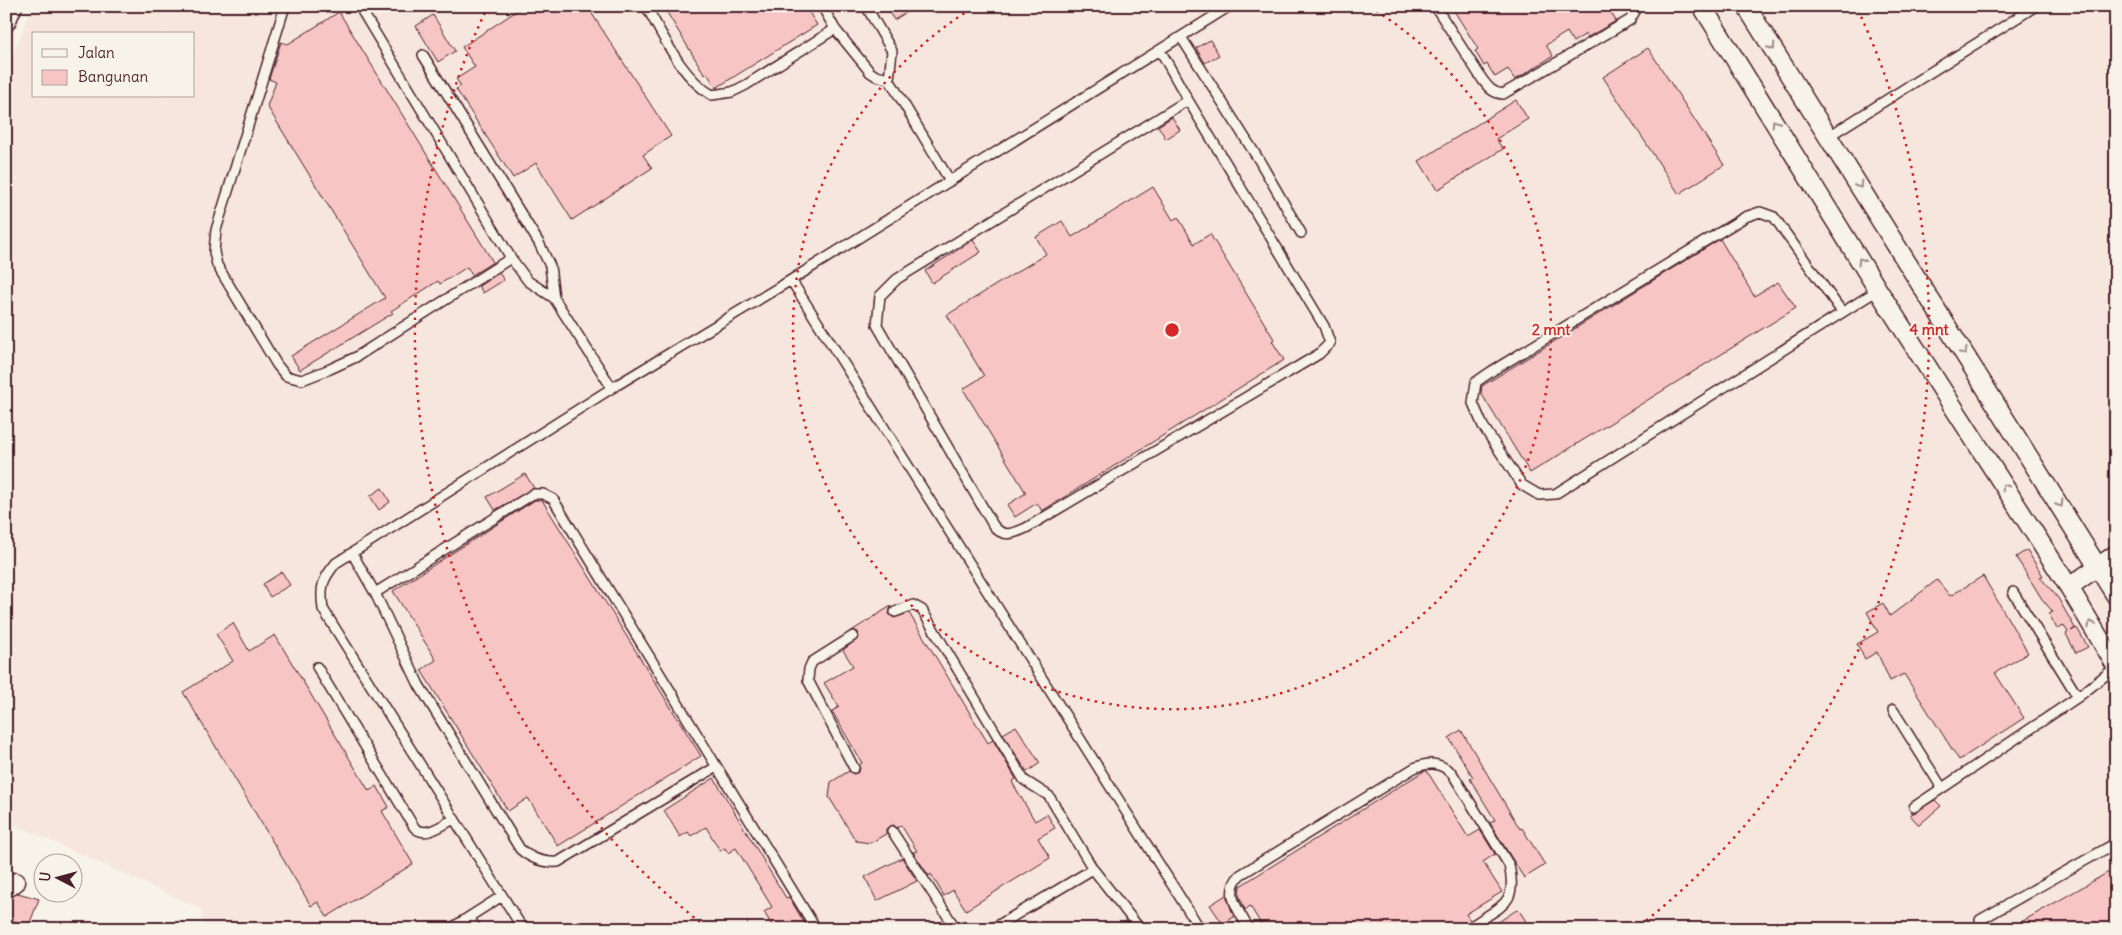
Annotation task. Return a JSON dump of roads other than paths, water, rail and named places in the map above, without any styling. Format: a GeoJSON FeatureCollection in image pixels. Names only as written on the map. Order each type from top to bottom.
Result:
{"type":"FeatureCollection","features":[{"type":"Feature","properties":{"kind":"street"},"geometry":{"type":"LineString","coordinates":[[6,22],[13,6]]}},
{"type":"Feature","properties":{"kind":"street"},"geometry":{"type":"LineString","coordinates":[[1702,6],[1878,290],[2069,587],[2116,667]]}},
{"type":"Feature","properties":{"kind":"street"},"geometry":{"type":"LineString","coordinates":[[1746,6],[2116,596]]}},
{"type":"Feature","properties":{"kind":"street"},"geometry":{"type":"LineString","coordinates":[[2069,587],[2116,554]]}},
{"type":"Feature","properties":{"kind":"lane"},"geometry":{"type":"LineString","coordinates":[[285,6],[216,230],[214,252],[217,265],[277,365],[286,376],[302,380],[356,357],[511,258]]}},
{"type":"Feature","properties":{"kind":"lane"},"geometry":{"type":"LineString","coordinates":[[359,6],[511,258],[528,281],[554,298],[612,388]]}},
{"type":"Feature","properties":{"kind":"lane"},"geometry":{"type":"LineString","coordinates":[[646,6],[687,73],[698,86],[712,95],[732,92],[835,29]]}},
{"type":"Feature","properties":{"kind":"lane"},"geometry":{"type":"LineString","coordinates":[[822,6],[835,29],[870,72],[876,76],[889,79]]}},
{"type":"Feature","properties":{"kind":"lane"},"geometry":{"type":"LineString","coordinates":[[866,6],[888,41],[892,51],[889,79],[950,181]]}},
{"type":"Feature","properties":{"kind":"lane"},"geometry":{"type":"LineString","coordinates":[[523,929],[323,609],[320,590],[324,580],[336,563],[612,388],[791,280],[1230,6]]}},
{"type":"Feature","properties":{"kind":"lane"},"geometry":{"type":"LineString","coordinates":[[1435,6],[1482,79],[1489,88],[1496,93],[1503,94],[1630,20],[1638,6]]}},
{"type":"Feature","properties":{"kind":"lane"},"geometry":{"type":"LineString","coordinates":[[1829,136],[2036,6]]}},
{"type":"Feature","properties":{"kind":"lane"},"geometry":{"type":"LineString","coordinates":[[1181,37],[1259,160],[1301,233]]}},
{"type":"Feature","properties":{"kind":"lane"},"geometry":{"type":"LineString","coordinates":[[1160,50],[1324,326],[1330,343],[1319,354],[1026,528],[1012,535],[1002,534],[993,525],[877,325],[880,296],[897,279],[1188,100]]}},
{"type":"Feature","properties":{"kind":"lane"},"geometry":{"type":"LineString","coordinates":[[423,55],[539,243],[550,266],[554,298]]}},
{"type":"Feature","properties":{"kind":"lane"},"geometry":{"type":"LineString","coordinates":[[1842,312],[1774,217],[1760,212],[1745,217],[1492,371],[1476,382],[1472,403],[1483,426],[1522,485],[1539,495],[1555,494],[1878,290]]}},
{"type":"Feature","properties":{"kind":"lane"},"geometry":{"type":"LineString","coordinates":[[791,280],[1200,929]]}},
{"type":"Feature","properties":{"kind":"lane"},"geometry":{"type":"LineString","coordinates":[[375,593],[533,494],[543,494],[553,499],[816,929]]}},
{"type":"Feature","properties":{"kind":"lane"},"geometry":{"type":"LineString","coordinates":[[352,553],[375,593],[419,685],[520,849],[528,856],[549,862],[558,862],[716,767]]}},
{"type":"Feature","properties":{"kind":"lane"},"geometry":{"type":"LineString","coordinates":[[2013,592],[2078,697]]}},
{"type":"Feature","properties":{"kind":"lane"},"geometry":{"type":"LineString","coordinates":[[894,612],[908,605],[913,605],[922,610],[1024,780],[1049,796],[1093,870],[1140,929]]}},
{"type":"Feature","properties":{"kind":"lane"},"geometry":{"type":"LineString","coordinates":[[853,636],[812,662],[808,680],[854,768]]}},
{"type":"Feature","properties":{"kind":"lane"},"geometry":{"type":"LineString","coordinates":[[317,667],[414,827],[418,831],[426,832],[454,819]]}},
{"type":"Feature","properties":{"kind":"lane"},"geometry":{"type":"LineString","coordinates":[[1914,807],[2078,697],[2116,667]]}},
{"type":"Feature","properties":{"kind":"lane"},"geometry":{"type":"LineString","coordinates":[[1893,710],[1942,788]]}},
{"type":"Feature","properties":{"kind":"lane"},"geometry":{"type":"LineString","coordinates":[[1249,929],[1232,898],[1231,889],[1240,875],[1414,768],[1435,763],[1444,766],[1452,773],[1509,865],[1512,894],[1505,903],[1473,925]]}},
{"type":"Feature","properties":{"kind":"lane"},"geometry":{"type":"LineString","coordinates":[[892,831],[956,929]]}},
{"type":"Feature","properties":{"kind":"lane"},"geometry":{"type":"LineString","coordinates":[[1980,920],[2116,843]]}},
{"type":"Feature","properties":{"kind":"lane"},"geometry":{"type":"LineString","coordinates":[[992,929],[1093,870]]}},
{"type":"Feature","properties":{"kind":"lane"},"geometry":{"type":"LineString","coordinates":[[450,929],[502,896]]}},
{"type":"Feature","properties":{"kind":"lane"},"geometry":{"type":"LineString","coordinates":[[469,917],[476,929]]}}]}
